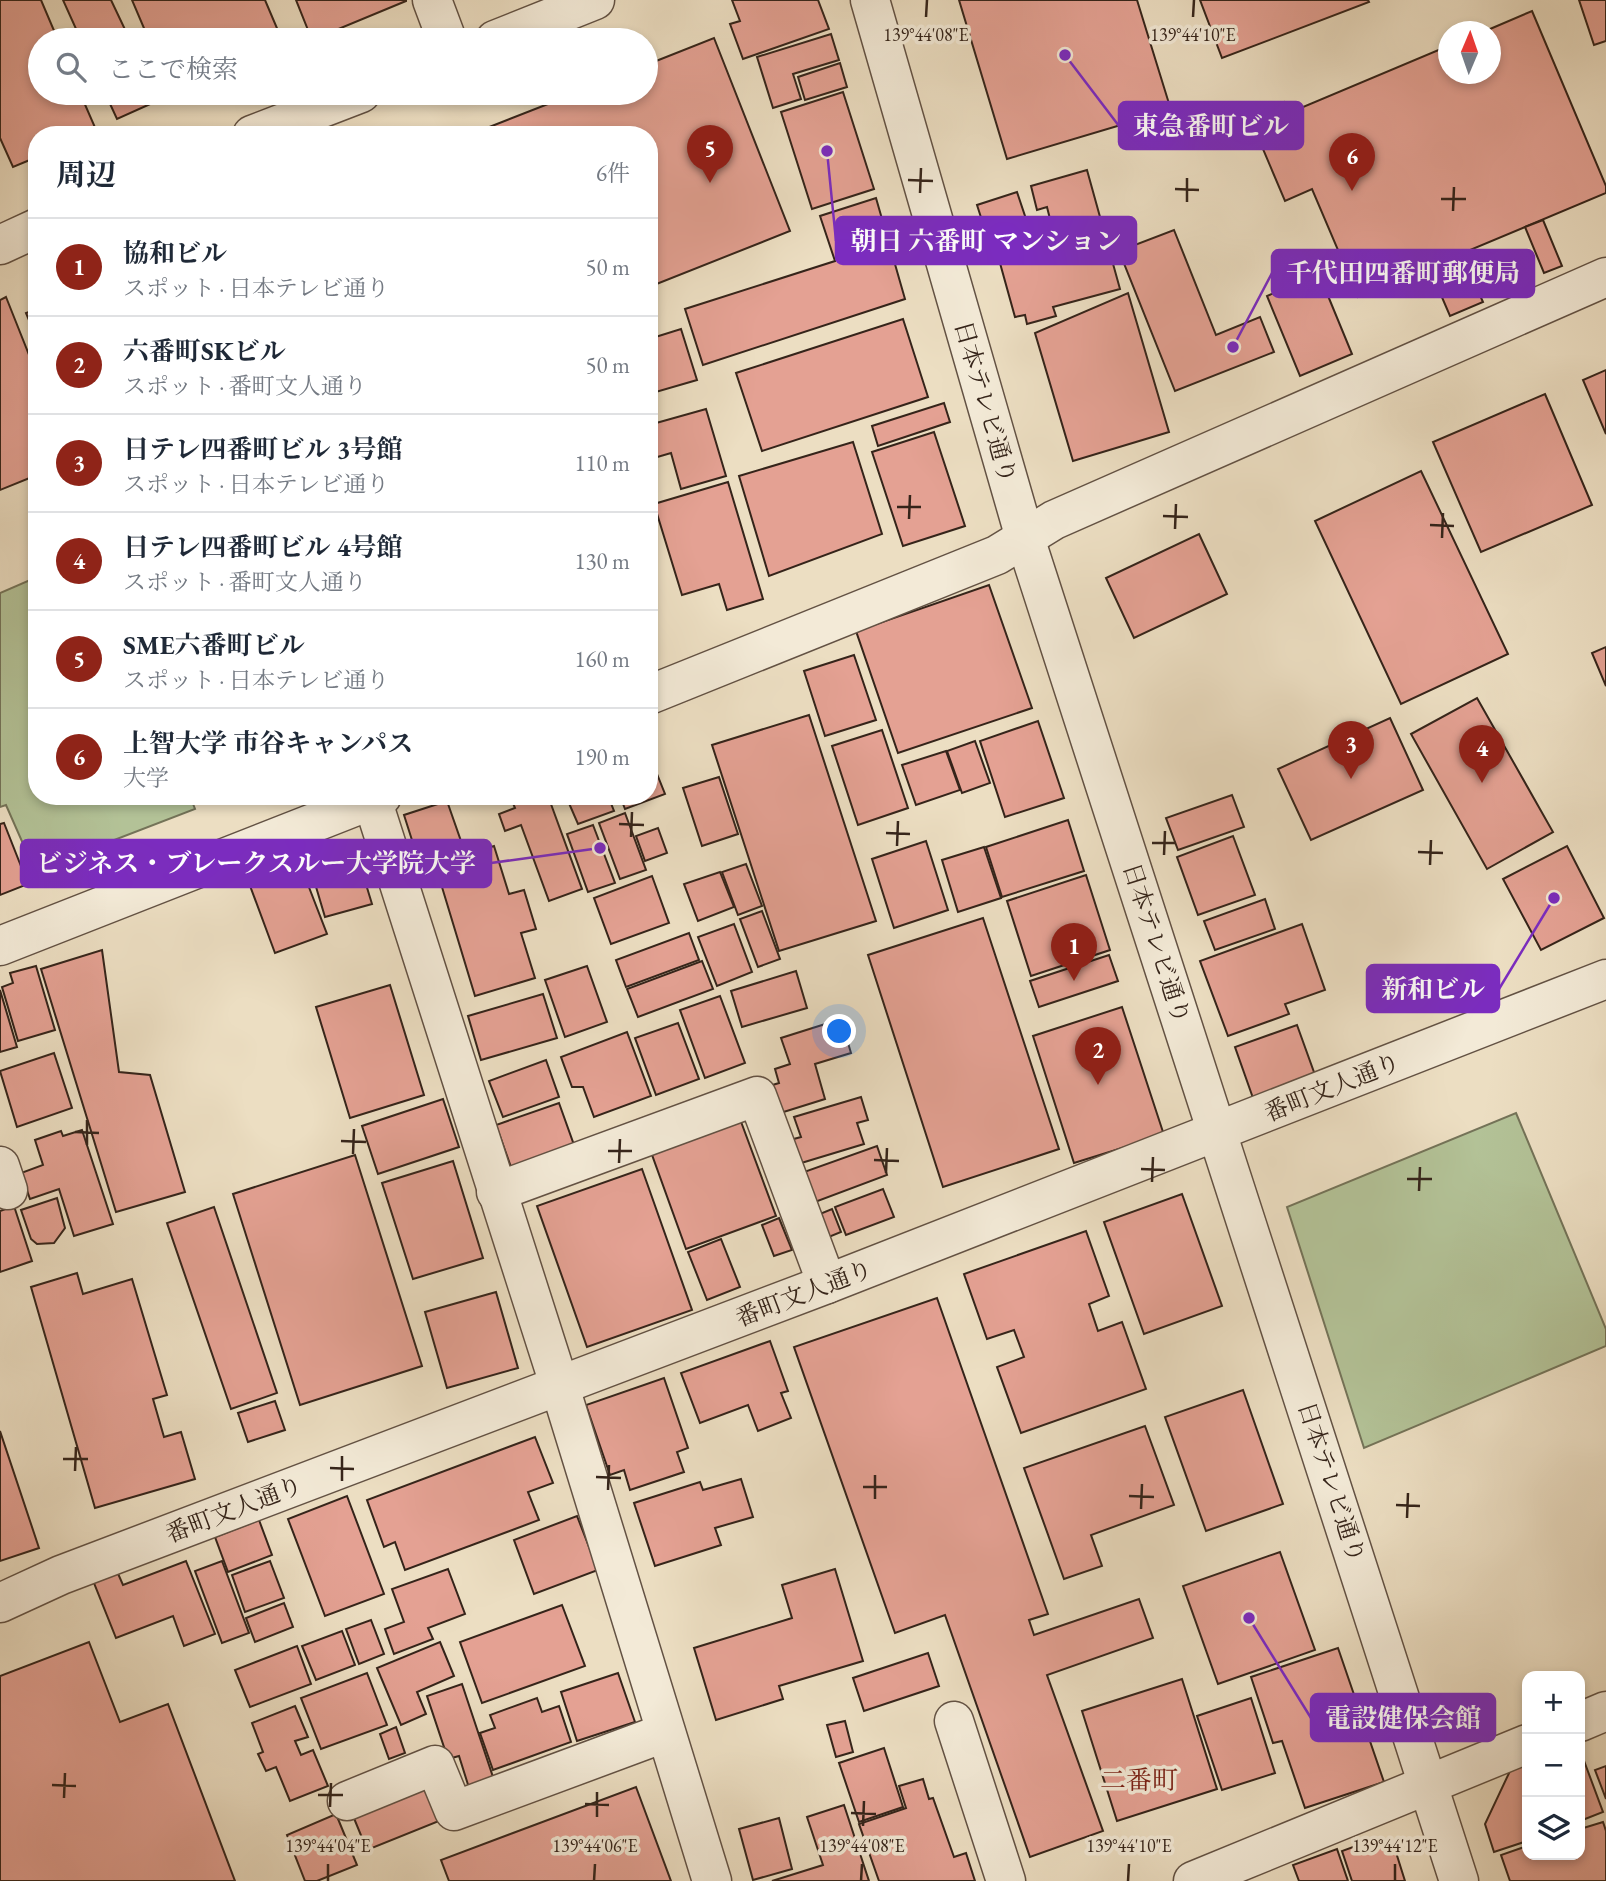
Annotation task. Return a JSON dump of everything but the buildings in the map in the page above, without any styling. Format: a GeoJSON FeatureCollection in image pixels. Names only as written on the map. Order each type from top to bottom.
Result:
{"type":"FeatureCollection","features":[{"type":"Feature","properties":{"kind":"street"},"geometry":{"type":"LineString","coordinates":[[432,0],[442,28]]}},
{"type":"Feature","properties":{"kind":"street"},"geometry":{"type":"LineString","coordinates":[[525,28],[595,0]]}},
{"type":"Feature","properties":{"kind":"street","name":"日本テレビ通り"},"geometry":{"type":"LineString","coordinates":[[870,0],[1025,538],[1459,1881]]}},
{"type":"Feature","properties":{"kind":"street"},"geometry":{"type":"LineString","coordinates":[[275,126],[330,105]]}},
{"type":"Feature","properties":{"kind":"street"},"geometry":{"type":"LineString","coordinates":[[0,245],[28,232]]}},
{"type":"Feature","properties":{"kind":"street"},"geometry":{"type":"LineString","coordinates":[[658,691],[997,555],[1054,520],[1606,277]]}},
{"type":"Feature","properties":{"kind":"street"},"geometry":{"type":"LineString","coordinates":[[0,946],[355,805]]}},
{"type":"Feature","properties":{"kind":"street"},"geometry":{"type":"LineString","coordinates":[[377,805],[495,1192],[559,1384],[664,1733],[712,1881]]}},
{"type":"Feature","properties":{"kind":"street","name":"番町文人通り"},"geometry":{"type":"LineString","coordinates":[[0,1603],[61,1576],[827,1284],[1606,979]]}},
{"type":"Feature","properties":{"kind":"street"},"geometry":{"type":"LineString","coordinates":[[495,1192],[757,1097],[827,1284]]}},
{"type":"Feature","properties":{"kind":"street"},"geometry":{"type":"LineString","coordinates":[[1585,1720],[1606,1710]]}},
{"type":"Feature","properties":{"kind":"street"},"geometry":{"type":"LineString","coordinates":[[954,1721],[1006,1881]]}},
{"type":"Feature","properties":{"kind":"street"},"geometry":{"type":"LineString","coordinates":[[347,1801],[435,1765],[454,1811],[664,1733]]}},
{"type":"Feature","properties":{"kind":"street"},"geometry":{"type":"LineString","coordinates":[[1193,1881],[1522,1746]]}},
{"type":"Feature","properties":{"kind":"green space"},"geometry":{"type":"Polygon","coordinates":[[[28,581],[28,805],[193,805],[195,809],[44,867],[24,846],[6,805],[0,807],[0,593],[28,581]]]}},
{"type":"Feature","properties":{"kind":"green space"},"geometry":{"type":"Polygon","coordinates":[[[1516,1113],[1606,1329],[1606,1346],[1364,1448],[1287,1207],[1516,1113]]]}},
{"type":"Feature","properties":{"kind":"place","name":"東急番町ビル"},"geometry":{"type":"Point","coordinates":[1065,55]}},
{"type":"Feature","properties":{"kind":"place","name":"朝日 六番町 マンション"},"geometry":{"type":"Point","coordinates":[827,151]}},
{"type":"Feature","properties":{"kind":"place","name":"SME六番町ビル"},"geometry":{"type":"Point","coordinates":[710,183]}},
{"type":"Feature","properties":{"kind":"place","name":"上智大学 市谷キャンパス"},"geometry":{"type":"Point","coordinates":[1352,191]}},
{"type":"Feature","properties":{"kind":"place","name":"千代田四番町郵便局"},"geometry":{"type":"Point","coordinates":[1233,347]}},
{"type":"Feature","properties":{"kind":"place","name":"日テレ四番町ビル 3号館"},"geometry":{"type":"Point","coordinates":[1351,779]}},
{"type":"Feature","properties":{"kind":"place","name":"日テレ四番町ビル 4号館"},"geometry":{"type":"Point","coordinates":[1482,783]}},
{"type":"Feature","properties":{"kind":"place","name":"ビジネス・ブレークスルー大学院大学"},"geometry":{"type":"Point","coordinates":[600,848]}},
{"type":"Feature","properties":{"kind":"place","name":"新和ビル"},"geometry":{"type":"Point","coordinates":[1554,898]}},
{"type":"Feature","properties":{"kind":"place","name":"協和ビル"},"geometry":{"type":"Point","coordinates":[1074,981]}},
{"type":"Feature","properties":{"kind":"place","name":"六番町SKビル"},"geometry":{"type":"Point","coordinates":[1098,1085]}},
{"type":"Feature","properties":{"kind":"place","name":"電設健保会館"},"geometry":{"type":"Point","coordinates":[1249,1618]}},
{"type":"Feature","properties":{"kind":"district","name":"二番町"},"geometry":{"type":"Point","coordinates":[1139,1780]}}]}
